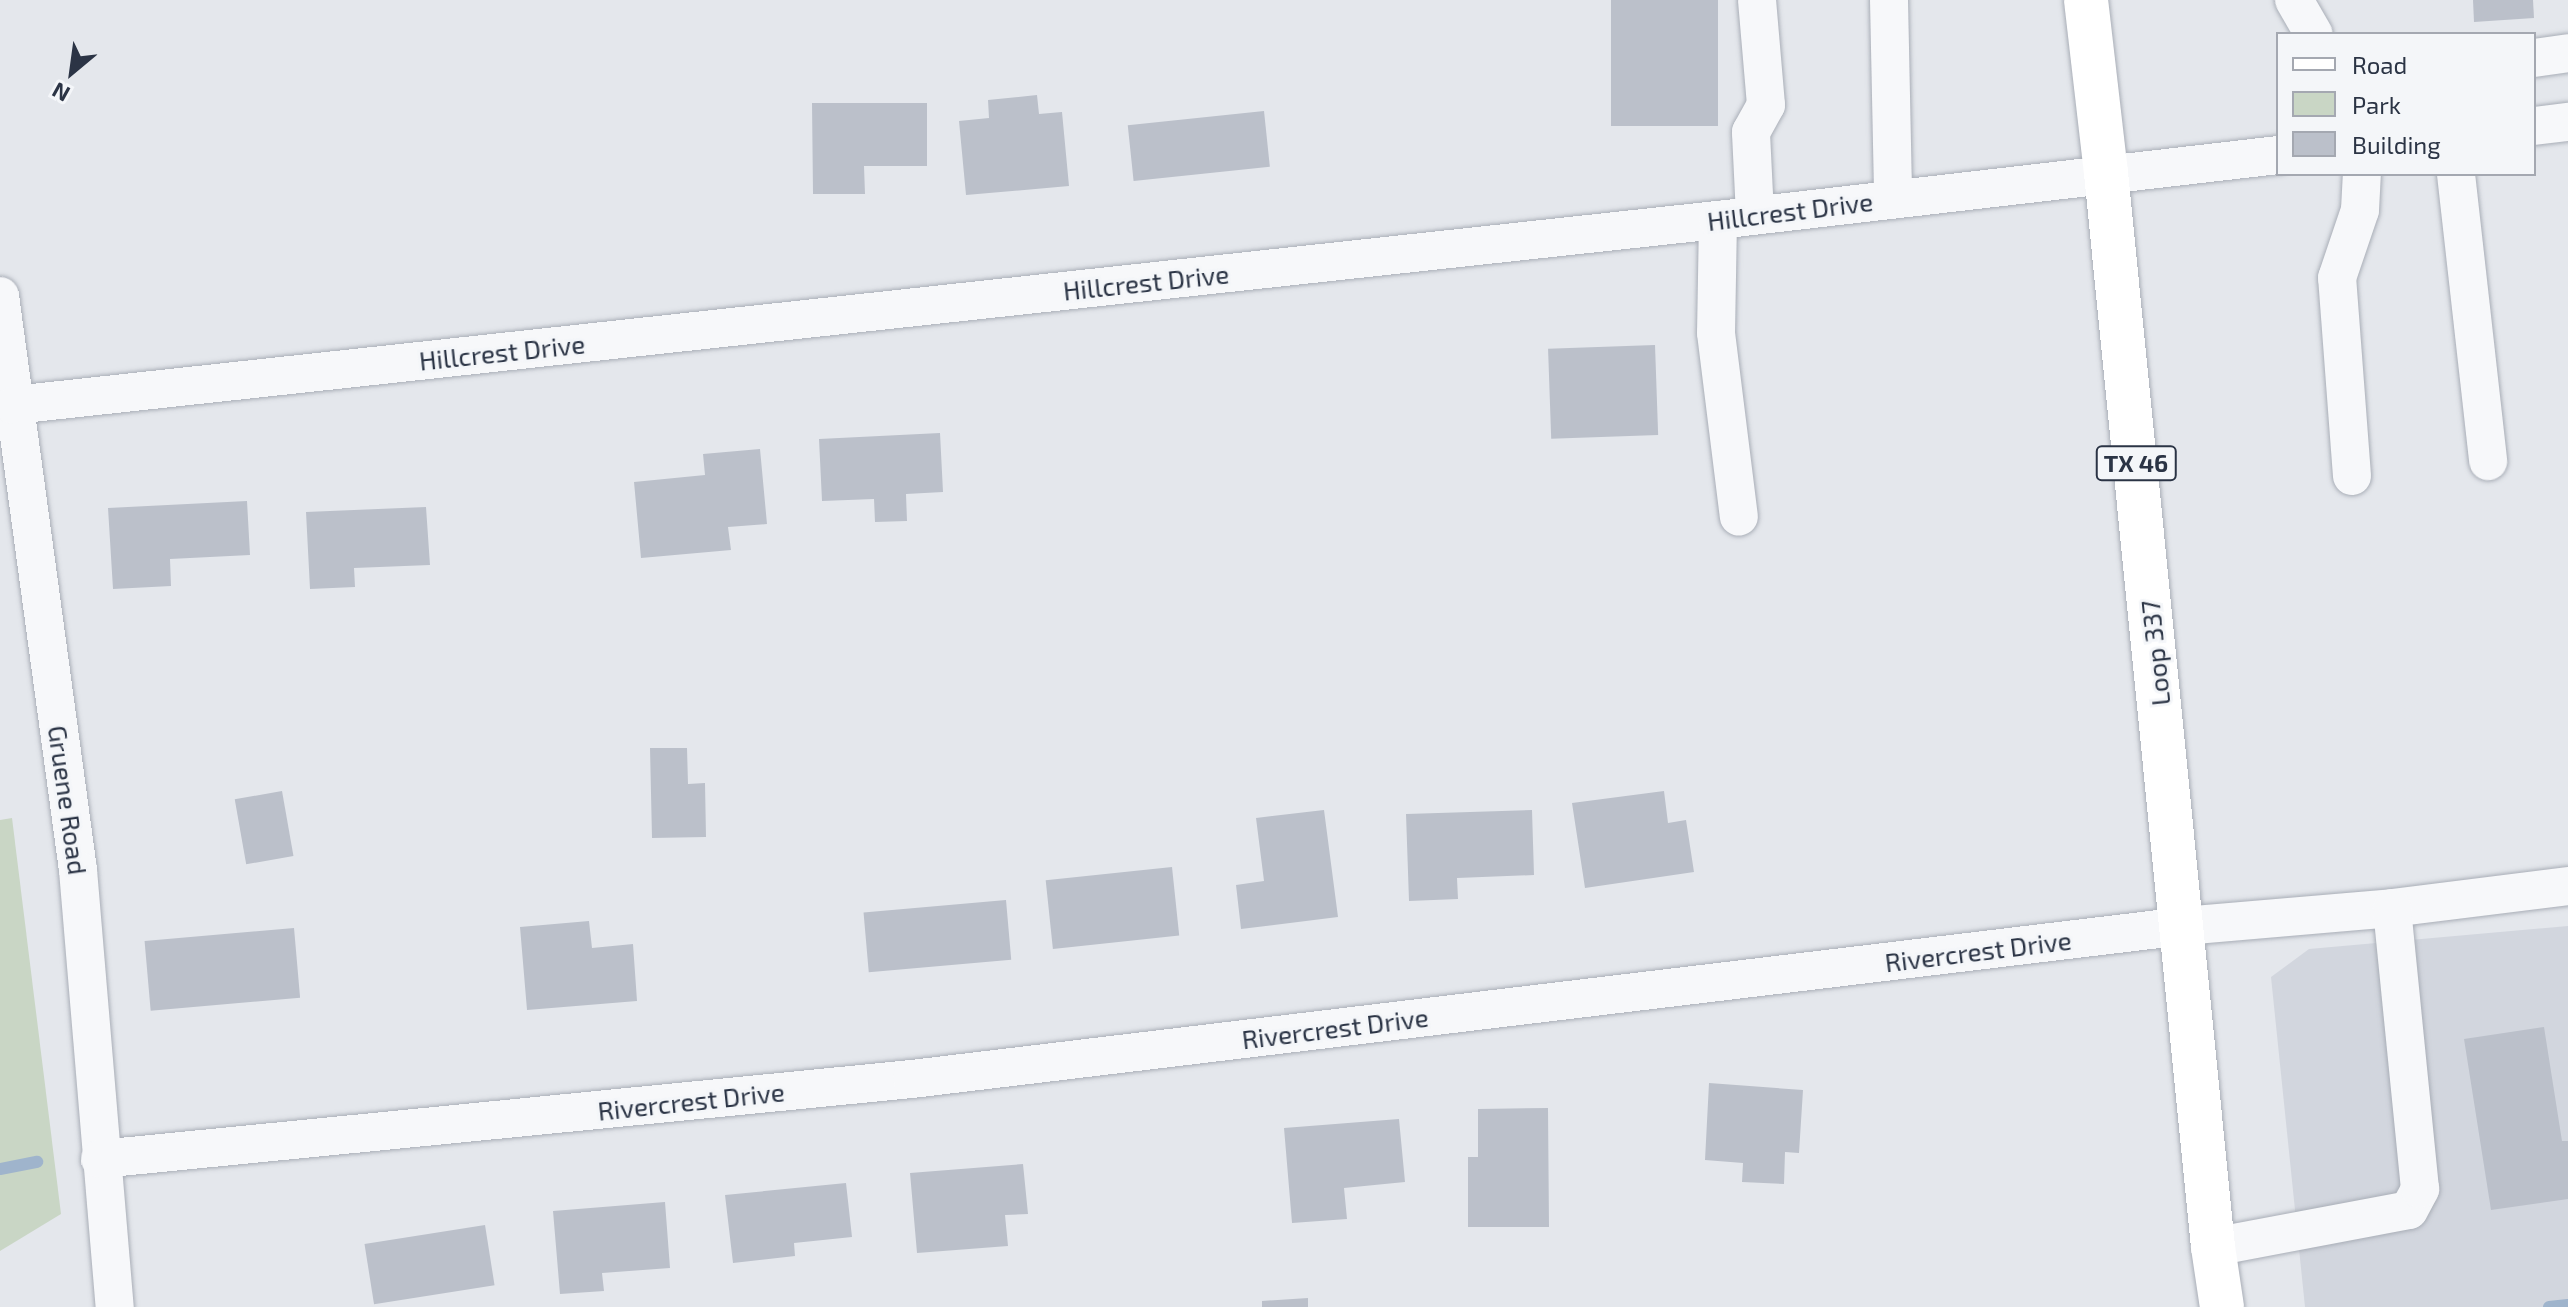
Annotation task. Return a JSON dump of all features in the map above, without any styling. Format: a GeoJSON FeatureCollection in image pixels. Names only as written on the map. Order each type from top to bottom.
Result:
{"type":"FeatureCollection","features":[{"type":"Feature","properties":{"kind":"main road","name":"Loop 337"},"geometry":{"type":"LineString","coordinates":[[2086,0],[2183,926],[2213,1247],[2222,1307]]}},
{"type":"Feature","properties":{"kind":"street"},"geometry":{"type":"LineString","coordinates":[[1755,215],[1751,132],[1766,105],[1757,0]]}},
{"type":"Feature","properties":{"kind":"street"},"geometry":{"type":"LineString","coordinates":[[1889,0],[1893,199]]}},
{"type":"Feature","properties":{"kind":"street"},"geometry":{"type":"LineString","coordinates":[[2294,0],[2313,32]]}},
{"type":"Feature","properties":{"kind":"street"},"geometry":{"type":"LineString","coordinates":[[2536,58],[2568,53]]}},
{"type":"Feature","properties":{"kind":"street"},"geometry":{"type":"LineString","coordinates":[[2536,126],[2568,122]]}},
{"type":"Feature","properties":{"kind":"street","name":"Hillcrest Drive"},"geometry":{"type":"LineString","coordinates":[[14,405],[1718,220],[2276,155]]}},
{"type":"Feature","properties":{"kind":"street"},"geometry":{"type":"LineString","coordinates":[[2352,476],[2337,278],[2360,210],[2362,176]]}},
{"type":"Feature","properties":{"kind":"street"},"geometry":{"type":"LineString","coordinates":[[2456,176],[2488,461]]}},
{"type":"Feature","properties":{"kind":"street"},"geometry":{"type":"LineString","coordinates":[[1718,220],[1716,333],[1739,517]]}},
{"type":"Feature","properties":{"kind":"street","name":"Gruene Road"},"geometry":{"type":"LineString","coordinates":[[0,296],[78,870],[100,1159],[115,1307]]}},
{"type":"Feature","properties":{"kind":"street","name":"Rivercrest Drive"},"geometry":{"type":"LineString","coordinates":[[100,1159],[912,1079],[2183,926],[2392,908],[2568,886]]}},
{"type":"Feature","properties":{"kind":"street"},"geometry":{"type":"LineString","coordinates":[[2213,1247],[2409,1210],[2415,1200],[2420,1189],[2392,908]]}},
{"type":"Feature","properties":{"kind":"shaded area"},"geometry":{"type":"Polygon","coordinates":[[[2568,926],[2568,1307],[2305,1307],[2271,977],[2309,949],[2568,926]]]}},
{"type":"Feature","properties":{"kind":"green space"},"geometry":{"type":"Polygon","coordinates":[[[12,818],[61,1214],[0,1251],[0,820],[12,818]]]}},
{"type":"Feature","properties":{"kind":"building"},"geometry":{"type":"Polygon","coordinates":[[[1611,0],[1718,0],[1718,126],[1611,126],[1611,0]]]}},
{"type":"Feature","properties":{"kind":"building"},"geometry":{"type":"Polygon","coordinates":[[[2473,0],[2533,0],[2534,18],[2474,22],[2473,0]]]}},
{"type":"Feature","properties":{"kind":"building"},"geometry":{"type":"Polygon","coordinates":[[[1037,95],[1039,114],[1062,112],[1069,186],[966,195],[959,121],[989,118],[988,100],[1037,95]]]}},
{"type":"Feature","properties":{"kind":"building"},"geometry":{"type":"Polygon","coordinates":[[[812,103],[927,103],[927,166],[864,166],[865,194],[813,194],[812,103]]]}},
{"type":"Feature","properties":{"kind":"building"},"geometry":{"type":"Polygon","coordinates":[[[1264,111],[1270,167],[1134,181],[1128,125],[1264,111]]]}},
{"type":"Feature","properties":{"kind":"building"},"geometry":{"type":"Polygon","coordinates":[[[1655,345],[1658,435],[1551,439],[1548,349],[1655,345]]]}},
{"type":"Feature","properties":{"kind":"building"},"geometry":{"type":"Polygon","coordinates":[[[940,433],[943,492],[906,494],[907,521],[875,522],[874,499],[822,501],[819,439],[940,433]]]}},
{"type":"Feature","properties":{"kind":"building"},"geometry":{"type":"Polygon","coordinates":[[[760,449],[767,524],[728,527],[731,550],[641,558],[634,482],[705,475],[703,454],[760,449]]]}},
{"type":"Feature","properties":{"kind":"building"},"geometry":{"type":"Polygon","coordinates":[[[247,501],[250,555],[170,559],[171,586],[113,589],[108,508],[247,501]]]}},
{"type":"Feature","properties":{"kind":"building"},"geometry":{"type":"Polygon","coordinates":[[[426,507],[430,565],[354,568],[355,587],[310,589],[306,512],[426,507]]]}},
{"type":"Feature","properties":{"kind":"building"},"geometry":{"type":"Polygon","coordinates":[[[650,748],[687,748],[688,784],[705,783],[706,837],[652,838],[650,748]]]}},
{"type":"Feature","properties":{"kind":"building"},"geometry":{"type":"Polygon","coordinates":[[[282,791],[293,856],[246,864],[235,799],[282,791]]]}},
{"type":"Feature","properties":{"kind":"building"},"geometry":{"type":"Polygon","coordinates":[[[1664,791],[1668,823],[1686,820],[1694,872],[1585,888],[1572,803],[1664,791]]]}},
{"type":"Feature","properties":{"kind":"building"},"geometry":{"type":"Polygon","coordinates":[[[1324,810],[1338,917],[1241,929],[1236,885],[1264,881],[1256,818],[1324,810]]]}},
{"type":"Feature","properties":{"kind":"building"},"geometry":{"type":"Polygon","coordinates":[[[1532,810],[1534,875],[1457,878],[1458,899],[1409,901],[1406,814],[1532,810]]]}},
{"type":"Feature","properties":{"kind":"building"},"geometry":{"type":"Polygon","coordinates":[[[1172,867],[1179,936],[1053,949],[1046,880],[1172,867]]]}},
{"type":"Feature","properties":{"kind":"building"},"geometry":{"type":"Polygon","coordinates":[[[1006,900],[1011,960],[869,972],[864,912],[1006,900]]]}},
{"type":"Feature","properties":{"kind":"building"},"geometry":{"type":"Polygon","coordinates":[[[589,921],[592,948],[633,944],[637,1001],[527,1010],[520,927],[589,921]]]}},
{"type":"Feature","properties":{"kind":"building"},"geometry":{"type":"Polygon","coordinates":[[[294,928],[300,998],[151,1011],[145,941],[294,928]]]}},
{"type":"Feature","properties":{"kind":"building"},"geometry":{"type":"Polygon","coordinates":[[[2544,1027],[2562,1141],[2568,1141],[2568,1199],[2491,1210],[2464,1039],[2544,1027]]]}},
{"type":"Feature","properties":{"kind":"building"},"geometry":{"type":"Polygon","coordinates":[[[1709,1083],[1803,1090],[1799,1153],[1785,1152],[1784,1184],[1742,1182],[1743,1163],[1705,1160],[1709,1083]]]}},
{"type":"Feature","properties":{"kind":"building"},"geometry":{"type":"Polygon","coordinates":[[[1548,1108],[1549,1227],[1468,1227],[1468,1157],[1478,1157],[1478,1109],[1548,1108]]]}},
{"type":"Feature","properties":{"kind":"building"},"geometry":{"type":"Polygon","coordinates":[[[1399,1119],[1405,1182],[1344,1188],[1347,1219],[1292,1223],[1284,1128],[1399,1119]]]}},
{"type":"Feature","properties":{"kind":"building"},"geometry":{"type":"Polygon","coordinates":[[[1023,1164],[1028,1214],[1005,1215],[1008,1246],[917,1253],[910,1173],[1023,1164]]]}},
{"type":"Feature","properties":{"kind":"building"},"geometry":{"type":"Polygon","coordinates":[[[846,1183],[852,1237],[794,1243],[795,1256],[733,1263],[725,1195],[846,1183]]]}},
{"type":"Feature","properties":{"kind":"building"},"geometry":{"type":"Polygon","coordinates":[[[665,1202],[670,1268],[602,1273],[604,1291],[560,1294],[553,1211],[665,1202]]]}},
{"type":"Feature","properties":{"kind":"building"},"geometry":{"type":"Polygon","coordinates":[[[485,1225],[495,1285],[374,1304],[365,1244],[485,1225]]]}},
{"type":"Feature","properties":{"kind":"building"},"geometry":{"type":"Polygon","coordinates":[[[1308,1298],[1308,1307],[1262,1307],[1262,1301],[1308,1298]]]}},
{"type":"Feature","properties":{"kind":"waterway"},"geometry":{"type":"LineString","coordinates":[[0,1169],[37,1162]]}},
{"type":"Feature","properties":{"kind":"waterway"},"geometry":{"type":"LineString","coordinates":[[2549,1307],[2568,1305]]}}]}
